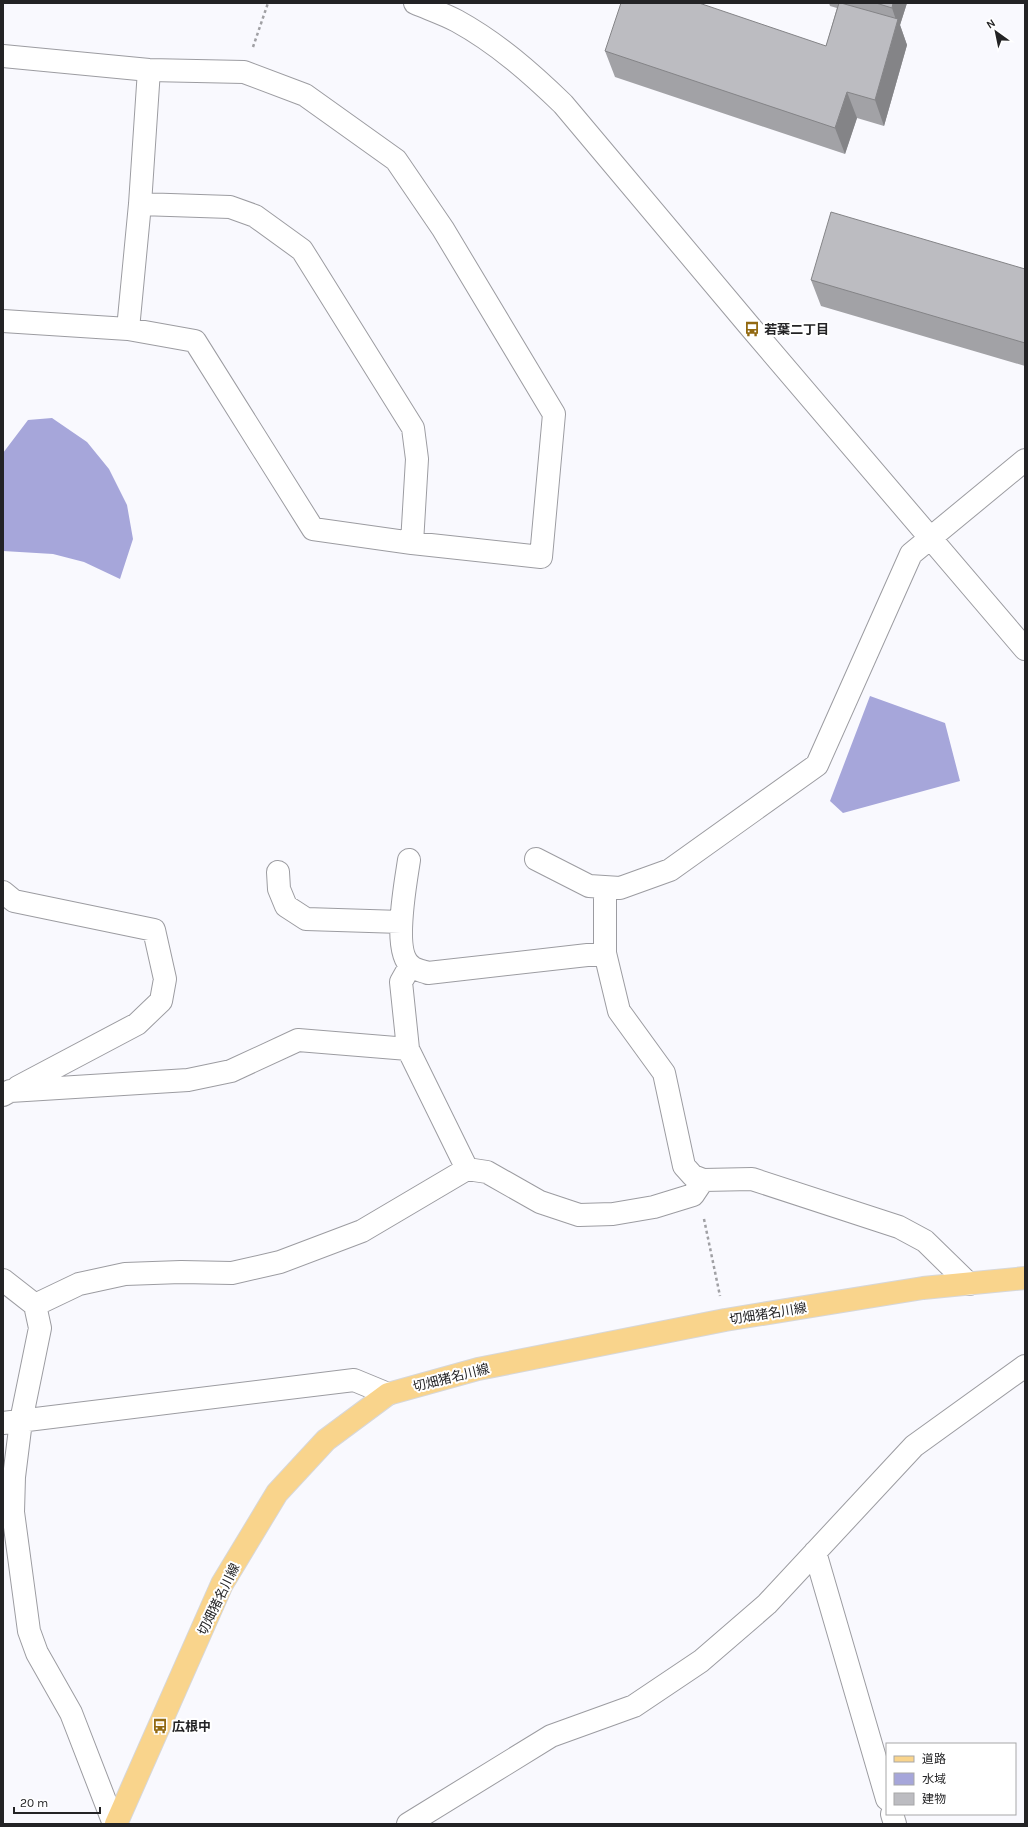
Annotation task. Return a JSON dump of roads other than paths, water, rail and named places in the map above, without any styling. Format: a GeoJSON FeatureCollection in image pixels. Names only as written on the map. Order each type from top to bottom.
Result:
{"type":"FeatureCollection","features":[{"type":"Feature","properties":{"kind":"main road","name":"切畑猪名川線"},"geometry":{"type":"LineString","coordinates":[[115,1824],[222,1584],[277,1493],[326,1440],[388,1394],[478,1369],[724,1320],[922,1288],[1025,1278]]}},
{"type":"Feature","properties":{"kind":"street"},"geometry":{"type":"LineString","coordinates":[[415,3],[457,21],[494,45],[529,72],[563,104],[752,329],[1025,649]]}},
{"type":"Feature","properties":{"kind":"street"},"geometry":{"type":"LineString","coordinates":[[3,56],[149,70],[244,72],[305,95],[396,160],[443,230],[554,414],[541,556],[412,543],[313,529],[195,341],[128,329],[3,322]]}},
{"type":"Feature","properties":{"kind":"street"},"geometry":{"type":"LineString","coordinates":[[128,329],[140,204],[149,70]]}},
{"type":"Feature","properties":{"kind":"street"},"geometry":{"type":"LineString","coordinates":[[140,204],[230,206],[255,216],[302,250],[413,428],[416,459],[412,543]]}},
{"type":"Feature","properties":{"kind":"street"},"geometry":{"type":"LineString","coordinates":[[536,859],[589,886],[620,888],[670,870],[817,765],[911,554],[1025,460]]}},
{"type":"Feature","properties":{"kind":"street"},"geometry":{"type":"LineString","coordinates":[[409,860],[401,922],[403,955],[410,966],[428,973],[605,953]]}},
{"type":"Feature","properties":{"kind":"street"},"geometry":{"type":"LineString","coordinates":[[278,872],[279,889],[286,906],[306,920],[401,922]]}},
{"type":"Feature","properties":{"kind":"street"},"geometry":{"type":"LineString","coordinates":[[605,887],[605,953],[619,1011],[664,1073],[684,1166],[700,1184]]}},
{"type":"Feature","properties":{"kind":"street"},"geometry":{"type":"LineString","coordinates":[[3,892],[14,901],[154,930],[165,979],[161,1001],[137,1024],[6,1093]]}},
{"type":"Feature","properties":{"kind":"street"},"geometry":{"type":"LineString","coordinates":[[410,966],[401,982],[408,1049],[467,1169]]}},
{"type":"Feature","properties":{"kind":"street"},"geometry":{"type":"LineString","coordinates":[[6,1093],[188,1080],[231,1071],[298,1040],[408,1049]]}},
{"type":"Feature","properties":{"kind":"street"},"geometry":{"type":"LineString","coordinates":[[35,1305],[79,1284],[125,1274],[181,1272],[232,1274],[280,1262],[362,1231],[467,1169],[486,1172],[540,1202],[579,1215],[613,1214],[654,1207],[692,1195],[700,1184],[752,1179],[899,1227],[925,1241],[969,1284]]}},
{"type":"Feature","properties":{"kind":"street"},"geometry":{"type":"LineString","coordinates":[[3,1280],[35,1305],[40,1328],[12,1422],[14,1478],[13,1512],[29,1632],[37,1653],[71,1713],[115,1824]]}},
{"type":"Feature","properties":{"kind":"street"},"geometry":{"type":"LineString","coordinates":[[408,1824],[551,1736],[634,1706],[701,1661],[767,1604],[914,1446],[1025,1366]]}},
{"type":"Feature","properties":{"kind":"street"},"geometry":{"type":"LineString","coordinates":[[12,1422],[354,1380],[388,1394]]}},
{"type":"Feature","properties":{"kind":"street"},"geometry":{"type":"LineString","coordinates":[[815,1552],[886,1796]]}},
{"type":"Feature","properties":{"kind":"water"},"geometry":{"type":"Polygon","coordinates":[[[52,418],[87,442],[109,469],[127,505],[133,539],[120,579],[84,562],[53,554],[3,551],[3,453],[28,420],[52,418]]]}},
{"type":"Feature","properties":{"kind":"water"},"geometry":{"type":"Polygon","coordinates":[[[870,696],[945,723],[960,781],[843,813],[830,801],[870,696]]]}},
{"type":"Feature","properties":{"kind":"place","name":"若葉二丁目"},"geometry":{"type":"Point","coordinates":[752,329]}},
{"type":"Feature","properties":{"kind":"place","name":"広根中"},"geometry":{"type":"Point","coordinates":[160,1726]}}]}
